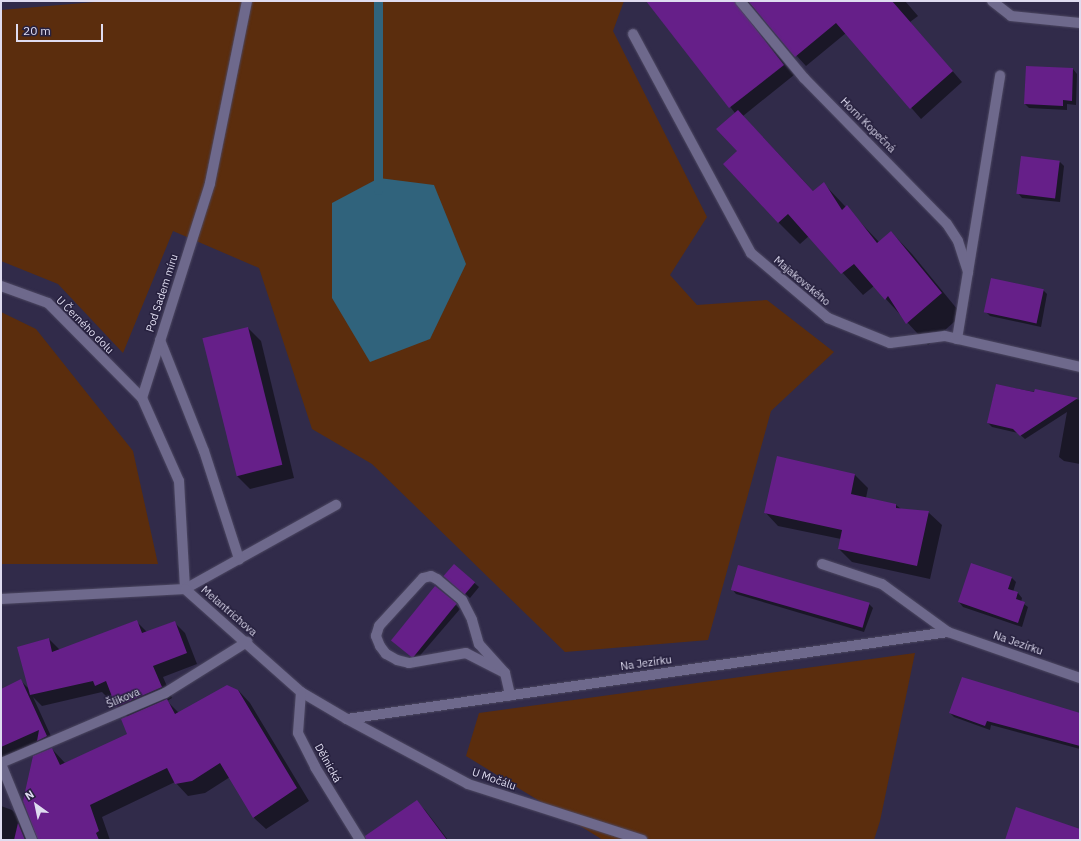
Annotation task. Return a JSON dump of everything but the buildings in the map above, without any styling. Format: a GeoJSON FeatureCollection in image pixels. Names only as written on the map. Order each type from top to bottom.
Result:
{"type":"FeatureCollection","features":[{"type":"Feature","properties":{"kind":"street","name":"Pod Sadem míru"},"geometry":{"type":"LineString","coordinates":[[142,398],[210,183],[247,1]]}},
{"type":"Feature","properties":{"kind":"street","name":"Horní Kopečná"},"geometry":{"type":"LineString","coordinates":[[740,1],[804,78],[943,219],[958,242],[968,272]]}},
{"type":"Feature","properties":{"kind":"street"},"geometry":{"type":"LineString","coordinates":[[992,1],[1011,16],[1080,23]]}},
{"type":"Feature","properties":{"kind":"street","name":"Majakovského"},"geometry":{"type":"LineString","coordinates":[[633,34],[752,253],[828,318],[890,343],[945,336],[1080,367]]}},
{"type":"Feature","properties":{"kind":"street","name":"Horní Kopečná"},"geometry":{"type":"LineString","coordinates":[[957,339],[1000,74]]}},
{"type":"Feature","properties":{"kind":"street","name":"U Černého dolu"},"geometry":{"type":"LineString","coordinates":[[1,286],[48,303],[142,398]]}},
{"type":"Feature","properties":{"kind":"street"},"geometry":{"type":"LineString","coordinates":[[160,340],[204,451],[239,559]]}},
{"type":"Feature","properties":{"kind":"street"},"geometry":{"type":"LineString","coordinates":[[142,398],[179,481],[185,589],[336,505]]}},
{"type":"Feature","properties":{"kind":"street","name":"Na Jezírku"},"geometry":{"type":"LineString","coordinates":[[822,564],[882,584],[948,632],[1080,678]]}},
{"type":"Feature","properties":{"kind":"street"},"geometry":{"type":"LineString","coordinates":[[505,673],[466,653],[409,663],[397,660],[386,654],[380,646],[376,636],[379,626],[423,578],[430,576],[462,600],[472,620],[479,644],[505,673],[510,695]]}},
{"type":"Feature","properties":{"kind":"street","name":"Melantrichova"},"geometry":{"type":"LineString","coordinates":[[1,599],[185,589],[247,642],[301,692],[348,718]]}},
{"type":"Feature","properties":{"kind":"street","name":"Na Jezírku"},"geometry":{"type":"LineString","coordinates":[[348,718],[948,632]]}},
{"type":"Feature","properties":{"kind":"street","name":"Šlikova"},"geometry":{"type":"LineString","coordinates":[[1,764],[164,693],[247,642]]}},
{"type":"Feature","properties":{"kind":"street","name":"Dělnická"},"geometry":{"type":"LineString","coordinates":[[301,692],[298,733],[315,768],[360,840]]}},
{"type":"Feature","properties":{"kind":"street","name":"U Močálu"},"geometry":{"type":"LineString","coordinates":[[348,718],[468,784],[642,840]]}},
{"type":"Feature","properties":{"kind":"street"},"geometry":{"type":"LineString","coordinates":[[1,764],[32,840]]}},
{"type":"Feature","properties":{"kind":"shaded area"},"geometry":{"type":"Polygon","coordinates":[[[107,1],[624,1],[613,31],[707,217],[670,275],[697,305],[767,300],[834,352],[771,411],[708,640],[565,652],[372,464],[312,429],[259,268],[173,231],[123,353],[58,284],[1,261],[1,10],[107,1]]]}},
{"type":"Feature","properties":{"kind":"shaded area"},"geometry":{"type":"Polygon","coordinates":[[[1,312],[36,329],[133,451],[158,564],[1,564],[1,312]]]}},
{"type":"Feature","properties":{"kind":"shaded area"},"geometry":{"type":"Polygon","coordinates":[[[915,653],[880,821],[874,840],[603,840],[466,756],[479,713],[915,653]]]}},
{"type":"Feature","properties":{"kind":"water"},"geometry":{"type":"Polygon","coordinates":[[[379,178],[434,185],[466,264],[430,339],[370,362],[332,298],[332,203],[379,178]]]}},
{"type":"Feature","properties":{"kind":"waterway"},"geometry":{"type":"LineString","coordinates":[[378,1],[378,190]]}}]}
